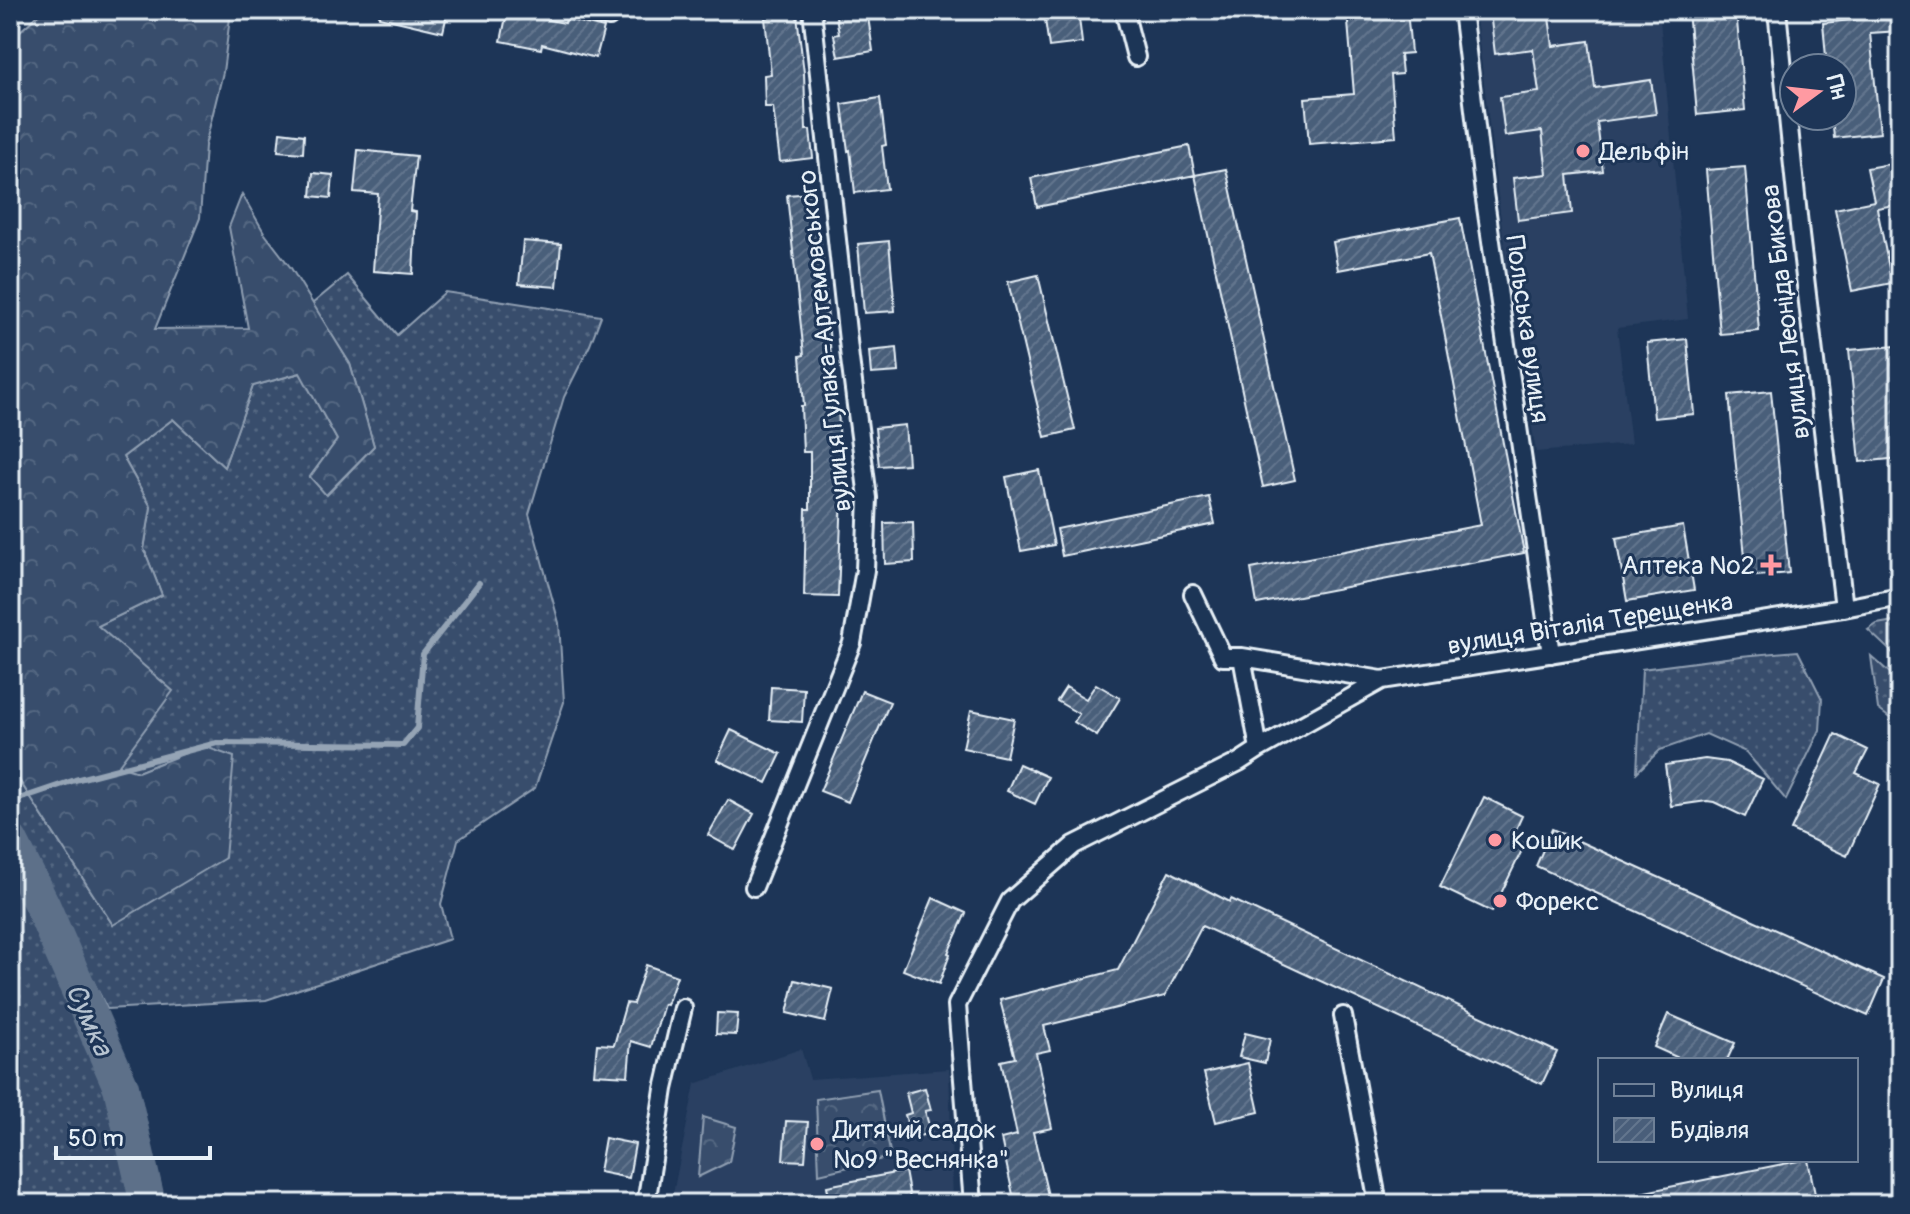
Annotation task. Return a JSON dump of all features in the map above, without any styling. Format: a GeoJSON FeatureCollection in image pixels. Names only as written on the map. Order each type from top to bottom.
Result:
{"type":"FeatureCollection","features":[{"type":"Feature","properties":{"kind":"street"},"geometry":{"type":"LineString","coordinates":[[575,10],[609,17]]}},
{"type":"Feature","properties":{"kind":"street","name":"вулиця Гулака-Артемовського"},"geometry":{"type":"LineString","coordinates":[[754,887],[852,643],[865,570],[868,498],[812,10]]}},
{"type":"Feature","properties":{"kind":"street"},"geometry":{"type":"LineString","coordinates":[[1124,10],[1136,57]]}},
{"type":"Feature","properties":{"kind":"street","name":"Польська вулиця"},"geometry":{"type":"LineString","coordinates":[[1462,10],[1484,193],[1551,654]]}},
{"type":"Feature","properties":{"kind":"street","name":"вулиця Леоніда Бикова"},"geometry":{"type":"LineString","coordinates":[[1777,10],[1844,608]]}},
{"type":"Feature","properties":{"kind":"street","name":"вулиця Віталія Терещенка"},"geometry":{"type":"LineString","coordinates":[[1193,594],[1223,657],[1242,657],[1382,680],[1900,597]]}},
{"type":"Feature","properties":{"kind":"street"},"geometry":{"type":"LineString","coordinates":[[1242,657],[1259,749]]}},
{"type":"Feature","properties":{"kind":"street","name":"вулиця Віталія Терещенка"},"geometry":{"type":"LineString","coordinates":[[973,1204],[957,1005],[1010,901],[1074,845],[1239,762],[1382,680]]}},
{"type":"Feature","properties":{"kind":"street"},"geometry":{"type":"LineString","coordinates":[[646,1204],[664,1089],[683,1008]]}},
{"type":"Feature","properties":{"kind":"street"},"geometry":{"type":"LineString","coordinates":[[1343,1016],[1378,1204]]}},
{"type":"Feature","properties":{"kind":"shaded area","name":"Дельфін"},"geometry":{"type":"Polygon","coordinates":[[[1475,10],[1659,10],[1688,319],[1617,328],[1631,444],[1536,452],[1521,361],[1532,345],[1527,301],[1510,292],[1475,10]]]}},
{"type":"Feature","properties":{"kind":"shaded area","name":"Дитячий садок №9 \"Веснянка\""},"geometry":{"type":"Polygon","coordinates":[[[801,1049],[810,1079],[949,1069],[953,1204],[671,1204],[695,1084],[801,1049]]]}},
{"type":"Feature","properties":{"kind":"green space"},"geometry":{"type":"Polygon","coordinates":[[[44,10],[231,10],[223,72],[205,146],[200,218],[155,329],[248,328],[229,227],[242,194],[350,364],[374,446],[326,495],[310,477],[337,440],[300,373],[253,386],[224,467],[173,419],[123,457],[151,507],[144,549],[162,595],[98,626],[173,691],[118,766],[138,772],[203,746],[234,757],[225,858],[113,925],[10,766],[10,40],[44,10]]]}},
{"type":"Feature","properties":{"kind":"green space"},"geometry":{"type":"Polygon","coordinates":[[[347,275],[397,335],[445,292],[601,316],[564,397],[529,514],[559,623],[564,702],[535,788],[458,840],[441,904],[450,939],[266,1000],[107,1009],[10,813],[10,766],[113,925],[203,746],[138,772],[117,766],[97,626],[162,595],[144,549],[151,507],[123,457],[173,419],[224,467],[253,386],[301,373],[337,440],[310,477],[327,495],[374,446],[350,364],[312,304],[347,275]]]}},
{"type":"Feature","properties":{"kind":"green space"},"geometry":{"type":"Polygon","coordinates":[[[1900,620],[1900,660],[1868,630],[1877,624],[1900,620]]]}},
{"type":"Feature","properties":{"kind":"green space"},"geometry":{"type":"Polygon","coordinates":[[[1798,651],[1822,699],[1820,730],[1786,800],[1746,752],[1706,734],[1660,750],[1637,772],[1642,669],[1798,651]]]}},
{"type":"Feature","properties":{"kind":"green space"},"geometry":{"type":"Polygon","coordinates":[[[1871,656],[1900,682],[1900,726],[1878,709],[1871,656]]]}},
{"type":"Feature","properties":{"kind":"green space"},"geometry":{"type":"Polygon","coordinates":[[[10,841],[42,905],[121,1087],[148,1204],[10,1204],[10,841]]]}},
{"type":"Feature","properties":{"kind":"green space"},"geometry":{"type":"Polygon","coordinates":[[[878,1090],[891,1157],[819,1174],[816,1099],[878,1090]]]}},
{"type":"Feature","properties":{"kind":"green space"},"geometry":{"type":"Polygon","coordinates":[[[703,1117],[736,1127],[729,1162],[698,1177],[703,1117]]]}},
{"type":"Feature","properties":{"kind":"building"},"geometry":{"type":"Polygon","coordinates":[[[380,10],[448,10],[443,32],[379,17],[380,10]]]}},
{"type":"Feature","properties":{"kind":"building"},"geometry":{"type":"Polygon","coordinates":[[[835,10],[867,10],[873,51],[838,57],[834,35],[839,34],[835,10]]]}},
{"type":"Feature","properties":{"kind":"building"},"geometry":{"type":"Polygon","coordinates":[[[1053,10],[1078,10],[1082,43],[1049,47],[1045,20],[1054,19],[1053,10]]]}},
{"type":"Feature","properties":{"kind":"building"},"geometry":{"type":"Polygon","coordinates":[[[1347,10],[1407,10],[1411,53],[1400,54],[1402,74],[1391,75],[1396,137],[1309,144],[1305,98],[1354,94],[1347,10]]]}},
{"type":"Feature","properties":{"kind":"building"},"geometry":{"type":"Polygon","coordinates":[[[1548,10],[1553,46],[1589,41],[1595,88],[1651,80],[1656,114],[1597,122],[1603,171],[1568,175],[1572,213],[1518,220],[1513,178],[1547,174],[1542,131],[1505,136],[1500,97],[1539,92],[1533,49],[1495,54],[1490,12],[1548,10]]]}},
{"type":"Feature","properties":{"kind":"building"},"geometry":{"type":"Polygon","coordinates":[[[1688,10],[1736,10],[1745,110],[1697,115],[1688,10]]]}},
{"type":"Feature","properties":{"kind":"building"},"geometry":{"type":"Polygon","coordinates":[[[507,12],[565,23],[566,19],[604,28],[596,58],[542,44],[541,49],[501,41],[507,12]]]}},
{"type":"Feature","properties":{"kind":"building"},"geometry":{"type":"Polygon","coordinates":[[[797,15],[804,73],[806,130],[810,130],[813,158],[780,162],[773,107],[765,107],[764,75],[771,74],[765,18],[797,15]]]}},
{"type":"Feature","properties":{"kind":"building"},"geometry":{"type":"Polygon","coordinates":[[[1900,15],[1900,31],[1870,33],[1880,133],[1834,138],[1833,132],[1858,132],[1858,52],[1826,52],[1823,23],[1900,15]]]}},
{"type":"Feature","properties":{"kind":"building"},"geometry":{"type":"Polygon","coordinates":[[[880,98],[887,189],[855,193],[842,104],[880,98]]]}},
{"type":"Feature","properties":{"kind":"building"},"geometry":{"type":"Polygon","coordinates":[[[280,132],[304,135],[303,153],[278,151],[280,132]]]}},
{"type":"Feature","properties":{"kind":"building"},"geometry":{"type":"Polygon","coordinates":[[[1189,146],[1195,175],[1037,207],[1031,178],[1189,146]]]}},
{"type":"Feature","properties":{"kind":"building"},"geometry":{"type":"Polygon","coordinates":[[[358,150],[416,156],[410,211],[416,212],[413,274],[373,271],[378,194],[354,192],[358,150]]]}},
{"type":"Feature","properties":{"kind":"building"},"geometry":{"type":"Polygon","coordinates":[[[1900,162],[1900,204],[1877,208],[1892,283],[1852,291],[1835,209],[1874,201],[1867,168],[1900,162]]]}},
{"type":"Feature","properties":{"kind":"building"},"geometry":{"type":"Polygon","coordinates":[[[1745,167],[1759,331],[1720,334],[1706,170],[1745,167]]]}},
{"type":"Feature","properties":{"kind":"building"},"geometry":{"type":"Polygon","coordinates":[[[1226,169],[1295,480],[1263,487],[1195,175],[1226,169]]]}},
{"type":"Feature","properties":{"kind":"building"},"geometry":{"type":"Polygon","coordinates":[[[313,173],[333,175],[331,198],[311,196],[313,173]]]}},
{"type":"Feature","properties":{"kind":"building"},"geometry":{"type":"Polygon","coordinates":[[[813,193],[824,271],[835,405],[838,405],[842,494],[838,597],[804,596],[810,452],[803,452],[801,406],[804,406],[800,356],[804,355],[787,195],[813,193]]]}},
{"type":"Feature","properties":{"kind":"building"},"geometry":{"type":"Polygon","coordinates":[[[1460,218],[1524,553],[1257,604],[1251,569],[1481,525],[1429,253],[1338,270],[1333,242],[1460,218]]]}},
{"type":"Feature","properties":{"kind":"building"},"geometry":{"type":"Polygon","coordinates":[[[523,241],[561,244],[557,287],[519,284],[523,241]]]}},
{"type":"Feature","properties":{"kind":"building"},"geometry":{"type":"Polygon","coordinates":[[[889,241],[895,311],[864,313],[858,244],[889,241]]]}},
{"type":"Feature","properties":{"kind":"building"},"geometry":{"type":"Polygon","coordinates":[[[1038,275],[1075,430],[1045,437],[1008,282],[1038,275]]]}},
{"type":"Feature","properties":{"kind":"building"},"geometry":{"type":"Polygon","coordinates":[[[1687,339],[1694,414],[1654,418],[1647,343],[1687,339]]]}},
{"type":"Feature","properties":{"kind":"building"},"geometry":{"type":"Polygon","coordinates":[[[1896,346],[1900,387],[1900,458],[1860,462],[1849,350],[1896,346]]]}},
{"type":"Feature","properties":{"kind":"building"},"geometry":{"type":"Polygon","coordinates":[[[897,348],[899,372],[871,374],[869,351],[897,348]]]}},
{"type":"Feature","properties":{"kind":"building"},"geometry":{"type":"Polygon","coordinates":[[[1771,391],[1789,573],[1747,577],[1729,395],[1771,391]]]}},
{"type":"Feature","properties":{"kind":"building"},"geometry":{"type":"Polygon","coordinates":[[[905,425],[908,464],[879,466],[875,428],[905,425]]]}},
{"type":"Feature","properties":{"kind":"building"},"geometry":{"type":"Polygon","coordinates":[[[1039,470],[1054,545],[1021,551],[1006,477],[1039,470]]]}},
{"type":"Feature","properties":{"kind":"building"},"geometry":{"type":"Polygon","coordinates":[[[1209,497],[1215,524],[1062,556],[1057,529],[1209,497]]]}},
{"type":"Feature","properties":{"kind":"building"},"geometry":{"type":"Polygon","coordinates":[[[913,522],[914,562],[885,564],[884,523],[913,522]]]}},
{"type":"Feature","properties":{"kind":"building"},"geometry":{"type":"Polygon","coordinates":[[[1683,526],[1694,590],[1627,601],[1616,538],[1683,526]]]}},
{"type":"Feature","properties":{"kind":"building"},"geometry":{"type":"Polygon","coordinates":[[[1096,684],[1120,698],[1097,736],[1074,722],[1079,714],[1057,701],[1066,687],[1086,699],[1096,684]]]}},
{"type":"Feature","properties":{"kind":"building"},"geometry":{"type":"Polygon","coordinates":[[[771,687],[804,689],[802,722],[769,720],[771,687]]]}},
{"type":"Feature","properties":{"kind":"building"},"geometry":{"type":"Polygon","coordinates":[[[862,691],[890,702],[848,802],[820,791],[862,691]]]}},
{"type":"Feature","properties":{"kind":"building"},"geometry":{"type":"Polygon","coordinates":[[[971,710],[1014,719],[1006,757],[963,748],[971,710]]]}},
{"type":"Feature","properties":{"kind":"building"},"geometry":{"type":"Polygon","coordinates":[[[731,730],[781,754],[767,783],[717,760],[731,730]]]}},
{"type":"Feature","properties":{"kind":"building"},"geometry":{"type":"Polygon","coordinates":[[[1835,734],[1868,750],[1856,773],[1880,784],[1847,856],[1791,830],[1835,734]]]}},
{"type":"Feature","properties":{"kind":"building"},"geometry":{"type":"Polygon","coordinates":[[[1705,759],[1727,762],[1763,779],[1745,817],[1714,802],[1671,806],[1665,765],[1705,759]]]}},
{"type":"Feature","properties":{"kind":"building"},"geometry":{"type":"Polygon","coordinates":[[[1019,764],[1048,777],[1035,804],[1007,791],[1019,764]]]}},
{"type":"Feature","properties":{"kind":"building"},"geometry":{"type":"Polygon","coordinates":[[[1484,797],[1522,816],[1512,838],[1525,844],[1492,912],[1440,887],[1484,797]]]}},
{"type":"Feature","properties":{"kind":"building"},"geometry":{"type":"Polygon","coordinates":[[[728,800],[754,814],[735,850],[708,835],[728,800]]]}},
{"type":"Feature","properties":{"kind":"building"},"geometry":{"type":"Polygon","coordinates":[[[1552,829],[1884,979],[1868,1016],[1536,866],[1552,829]]]}},
{"type":"Feature","properties":{"kind":"building"},"geometry":{"type":"Polygon","coordinates":[[[1169,871],[1557,1052],[1542,1084],[1202,926],[1165,996],[1044,1026],[1050,1050],[1036,1053],[1052,1128],[1033,1132],[1050,1204],[1015,1204],[1001,1139],[1017,1135],[1001,1061],[1015,1058],[1000,1000],[1118,970],[1169,871]]]}},
{"type":"Feature","properties":{"kind":"building"},"geometry":{"type":"Polygon","coordinates":[[[933,898],[966,913],[948,953],[939,984],[903,970],[933,898]]]}},
{"type":"Feature","properties":{"kind":"building"},"geometry":{"type":"Polygon","coordinates":[[[646,965],[677,976],[667,1005],[664,1004],[651,1047],[631,1041],[628,1076],[594,1074],[597,1044],[614,1045],[626,1003],[633,1004],[646,965]]]}},
{"type":"Feature","properties":{"kind":"building"},"geometry":{"type":"Polygon","coordinates":[[[795,980],[833,989],[825,1022],[787,1013],[795,980]]]}},
{"type":"Feature","properties":{"kind":"building"},"geometry":{"type":"Polygon","coordinates":[[[717,1013],[738,1014],[736,1035],[716,1034],[717,1013]]]}},
{"type":"Feature","properties":{"kind":"building"},"geometry":{"type":"Polygon","coordinates":[[[1668,1014],[1735,1043],[1728,1058],[1679,1058],[1654,1047],[1668,1014]]]}},
{"type":"Feature","properties":{"kind":"building"},"geometry":{"type":"Polygon","coordinates":[[[1245,1033],[1270,1039],[1265,1063],[1239,1057],[1245,1033]]]}},
{"type":"Feature","properties":{"kind":"building"},"geometry":{"type":"Polygon","coordinates":[[[1248,1063],[1259,1112],[1216,1122],[1204,1073],[1248,1063]]]}},
{"type":"Feature","properties":{"kind":"building"},"geometry":{"type":"Polygon","coordinates":[[[925,1088],[931,1110],[925,1111],[931,1133],[911,1138],[905,1115],[911,1113],[906,1093],[925,1088]]]}},
{"type":"Feature","properties":{"kind":"building"},"geometry":{"type":"Polygon","coordinates":[[[786,1121],[808,1122],[805,1161],[783,1160],[786,1121]]]}},
{"type":"Feature","properties":{"kind":"building"},"geometry":{"type":"Polygon","coordinates":[[[605,1138],[635,1144],[629,1178],[599,1172],[605,1138]]]}},
{"type":"Feature","properties":{"kind":"building"},"geometry":{"type":"Polygon","coordinates":[[[1793,1162],[1808,1162],[1816,1199],[1790,1204],[1626,1204],[1625,1196],[1793,1162]]]}},
{"type":"Feature","properties":{"kind":"building"},"geometry":{"type":"Polygon","coordinates":[[[905,1171],[911,1204],[830,1204],[827,1186],[905,1171]]]}},
{"type":"Feature","properties":{"kind":"waterway"},"geometry":{"type":"LineString","coordinates":[[10,802],[75,780],[217,743],[403,745],[417,728],[423,654],[479,583]]}},
{"type":"Feature","properties":{"kind":"waterway","name":"Сумка"},"geometry":{"type":"LineString","coordinates":[[10,841],[42,905],[121,1087],[148,1204]]}},
{"type":"Feature","properties":{"kind":"place","name":"Дельфін"},"geometry":{"type":"Point","coordinates":[1583,151]}},
{"type":"Feature","properties":{"kind":"place","name":"Аптека №2"},"geometry":{"type":"Point","coordinates":[1771,565]}},
{"type":"Feature","properties":{"kind":"place","name":"Кошик"},"geometry":{"type":"Point","coordinates":[1495,840]}},
{"type":"Feature","properties":{"kind":"place","name":"Форекс"},"geometry":{"type":"Point","coordinates":[1500,901]}},
{"type":"Feature","properties":{"kind":"place","name":"Дитячий садок №9 \"Веснянка\""},"geometry":{"type":"Point","coordinates":[817,1144]}}]}
